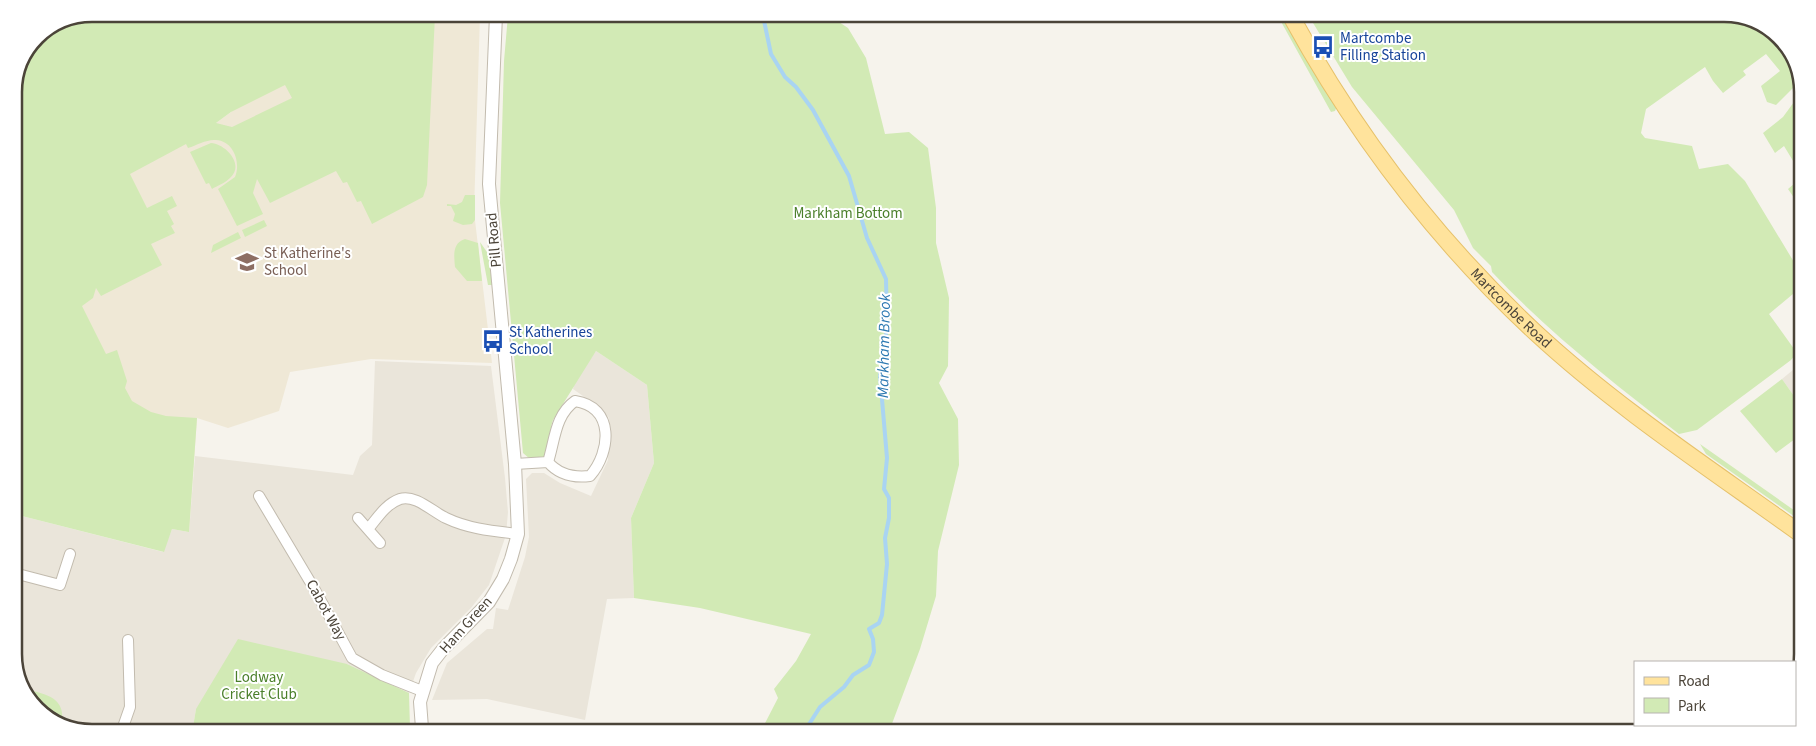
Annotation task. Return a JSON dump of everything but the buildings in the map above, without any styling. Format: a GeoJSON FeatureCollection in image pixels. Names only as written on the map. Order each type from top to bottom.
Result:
{"type":"FeatureCollection","features":[{"type":"Feature","properties":{"kind":"main road","name":"Martcombe Road"},"geometry":{"type":"LineString","coordinates":[[1294,22],[1345,108],[1390,169],[1433,224],[1537,334],[1657,431],[1794,529]]}},
{"type":"Feature","properties":{"kind":"street","name":"Pill Road"},"geometry":{"type":"LineString","coordinates":[[496,22],[489,184],[515,464]]}},
{"type":"Feature","properties":{"kind":"street"},"geometry":{"type":"LineString","coordinates":[[575,401],[586,402],[597,410],[603,420],[605,451],[598,467],[590,476],[579,478],[567,475],[555,470],[548,462],[555,432],[568,406],[575,401]]}},
{"type":"Feature","properties":{"kind":"street"},"geometry":{"type":"LineString","coordinates":[[515,464],[548,462]]}},
{"type":"Feature","properties":{"kind":"street","name":"Ham Green"},"geometry":{"type":"LineString","coordinates":[[422,724],[420,702],[432,663],[494,594],[511,559],[518,534],[515,464]]}},
{"type":"Feature","properties":{"kind":"street","name":"Cabot Way"},"geometry":{"type":"LineString","coordinates":[[259,496],[315,590],[352,658],[382,675],[422,691]]}},
{"type":"Feature","properties":{"kind":"street"},"geometry":{"type":"LineString","coordinates":[[369,528],[386,507],[401,499],[414,500],[446,518],[469,527],[518,534]]}},
{"type":"Feature","properties":{"kind":"street"},"geometry":{"type":"LineString","coordinates":[[358,518],[380,542]]}},
{"type":"Feature","properties":{"kind":"street"},"geometry":{"type":"LineString","coordinates":[[23,575],[60,585],[70,554]]}},
{"type":"Feature","properties":{"kind":"street"},"geometry":{"type":"LineString","coordinates":[[123,724],[130,707],[128,640]]}},
{"type":"Feature","properties":{"kind":"shaded area","name":"St Katherine's School"},"geometry":{"type":"Polygon","coordinates":[[[308,22],[480,22],[474,212],[492,363],[371,359],[290,372],[279,411],[228,428],[197,418],[189,532],[23,494],[23,373],[37,187],[216,123],[231,112],[308,22]]]}},
{"type":"Feature","properties":{"kind":"shaded area"},"geometry":{"type":"Polygon","coordinates":[[[596,351],[647,385],[654,463],[631,518],[634,598],[607,599],[585,720],[487,699],[432,700],[447,663],[487,629],[493,629],[496,608],[508,610],[525,557],[529,537],[526,479],[532,473],[544,473],[560,483],[591,496],[608,460],[609,418],[603,410],[573,389],[575,381],[596,351]]]}},
{"type":"Feature","properties":{"kind":"shaded area"},"geometry":{"type":"Polygon","coordinates":[[[375,361],[491,366],[505,478],[508,512],[506,535],[489,585],[471,608],[431,648],[416,673],[409,693],[347,664],[196,709],[194,724],[93,724],[79,722],[58,714],[46,706],[34,692],[26,676],[23,658],[23,516],[163,552],[172,529],[189,532],[195,456],[353,475],[360,456],[372,445],[375,361]]]}},
{"type":"Feature","properties":{"kind":"shaded area"},"geometry":{"type":"Polygon","coordinates":[[[1793,370],[1794,395],[1782,379],[1793,370]]]}},
{"type":"Feature","properties":{"kind":"green space"},"geometry":{"type":"Polygon","coordinates":[[[93,22],[435,22],[427,185],[423,197],[372,224],[361,201],[357,202],[347,182],[343,183],[336,171],[270,203],[257,179],[253,193],[263,214],[237,226],[218,189],[235,177],[237,171],[236,159],[232,148],[222,141],[206,141],[188,148],[186,144],[130,174],[147,208],[172,196],[177,206],[167,211],[174,224],[171,226],[175,233],[151,244],[162,265],[101,296],[96,288],[93,298],[82,306],[106,354],[117,350],[127,381],[125,388],[132,401],[151,412],[166,416],[197,418],[189,532],[172,529],[164,552],[23,516],[23,88],[25,74],[30,62],[46,40],[58,32],[70,26],[93,22]],[[285,85],[231,112],[216,123],[232,127],[292,98],[285,85]]]}},
{"type":"Feature","properties":{"kind":"green space","name":"Markham Bottom"},"geometry":{"type":"Polygon","coordinates":[[[507,22],[839,22],[848,28],[866,58],[885,134],[909,132],[928,148],[936,208],[936,243],[949,298],[948,366],[939,383],[958,419],[959,465],[938,551],[936,596],[920,649],[892,724],[765,724],[778,698],[774,689],[796,661],[811,634],[700,608],[634,598],[631,518],[654,463],[647,385],[596,351],[553,420],[549,445],[545,455],[542,459],[530,459],[523,453],[500,203],[504,61],[507,22]]]}},
{"type":"Feature","properties":{"kind":"green space"},"geometry":{"type":"Polygon","coordinates":[[[1281,22],[1289,22],[1337,106],[1335,111],[1331,112],[1281,22]]]}},
{"type":"Feature","properties":{"kind":"green space"},"geometry":{"type":"Polygon","coordinates":[[[1312,22],[1723,22],[1737,24],[1758,32],[1773,43],[1782,54],[1790,70],[1793,88],[1776,105],[1767,102],[1761,86],[1780,71],[1766,54],[1743,71],[1746,75],[1723,93],[1705,67],[1646,109],[1641,133],[1645,138],[1692,146],[1699,169],[1728,164],[1745,181],[1793,261],[1793,294],[1769,314],[1793,348],[1793,357],[1697,430],[1679,434],[1559,337],[1492,272],[1491,266],[1473,248],[1454,210],[1352,87],[1312,22]]]}},
{"type":"Feature","properties":{"kind":"green space"},"geometry":{"type":"Polygon","coordinates":[[[1793,103],[1793,161],[1784,146],[1775,153],[1763,133],[1783,117],[1793,103]]]}},
{"type":"Feature","properties":{"kind":"green space"},"geometry":{"type":"Polygon","coordinates":[[[211,143],[217,144],[228,151],[235,161],[234,173],[230,178],[212,189],[209,183],[206,184],[190,152],[211,143]]]}},
{"type":"Feature","properties":{"kind":"green space"},"geometry":{"type":"Polygon","coordinates":[[[1793,185],[1793,197],[1788,189],[1793,185]]]}},
{"type":"Feature","properties":{"kind":"green space"},"geometry":{"type":"Polygon","coordinates":[[[465,195],[475,195],[475,220],[472,224],[463,225],[453,221],[455,214],[451,206],[447,206],[447,204],[456,205],[462,202],[465,195]]]}},
{"type":"Feature","properties":{"kind":"green space"},"geometry":{"type":"Polygon","coordinates":[[[264,220],[267,226],[245,237],[242,230],[264,220]]]}},
{"type":"Feature","properties":{"kind":"green space"},"geometry":{"type":"Polygon","coordinates":[[[238,232],[241,238],[211,253],[213,245],[238,232]]]}},
{"type":"Feature","properties":{"kind":"green space"},"geometry":{"type":"Polygon","coordinates":[[[465,239],[478,243],[482,281],[467,281],[455,267],[454,254],[456,247],[465,239]]]}},
{"type":"Feature","properties":{"kind":"green space"},"geometry":{"type":"Polygon","coordinates":[[[480,242],[489,255],[492,285],[488,285],[480,242]]]}},
{"type":"Feature","properties":{"kind":"green space"},"geometry":{"type":"Polygon","coordinates":[[[1782,379],[1794,395],[1794,440],[1776,453],[1740,411],[1782,379]]]}},
{"type":"Feature","properties":{"kind":"green space"},"geometry":{"type":"Polygon","coordinates":[[[1700,444],[1794,510],[1794,516],[1706,454],[1700,444]]]}},
{"type":"Feature","properties":{"kind":"green space","name":"Lodway Cricket Club"},"geometry":{"type":"Polygon","coordinates":[[[238,639],[347,664],[409,693],[410,724],[194,724],[196,709],[238,639]]]}},
{"type":"Feature","properties":{"kind":"green space"},"geometry":{"type":"Polygon","coordinates":[[[34,692],[52,698],[57,702],[62,716],[46,706],[34,692]]]}},
{"type":"Feature","properties":{"kind":"waterway","name":"Markham Brook"},"geometry":{"type":"LineString","coordinates":[[764,22],[771,54],[785,77],[796,87],[813,110],[849,176],[867,238],[886,279],[887,328],[880,376],[887,458],[884,489],[889,498],[889,518],[885,538],[887,564],[882,615],[879,623],[869,629],[873,639],[874,652],[869,665],[853,675],[844,687],[820,707],[809,724]]}},
{"type":"Feature","properties":{"kind":"place","name":"Martcombe Filling Station"},"geometry":{"type":"Point","coordinates":[1323,47]}},
{"type":"Feature","properties":{"kind":"place","name":"St Katherine's School"},"geometry":{"type":"Point","coordinates":[247,262]}},
{"type":"Feature","properties":{"kind":"place","name":"St Katherines School"},"geometry":{"type":"Point","coordinates":[493,341]}}]}
